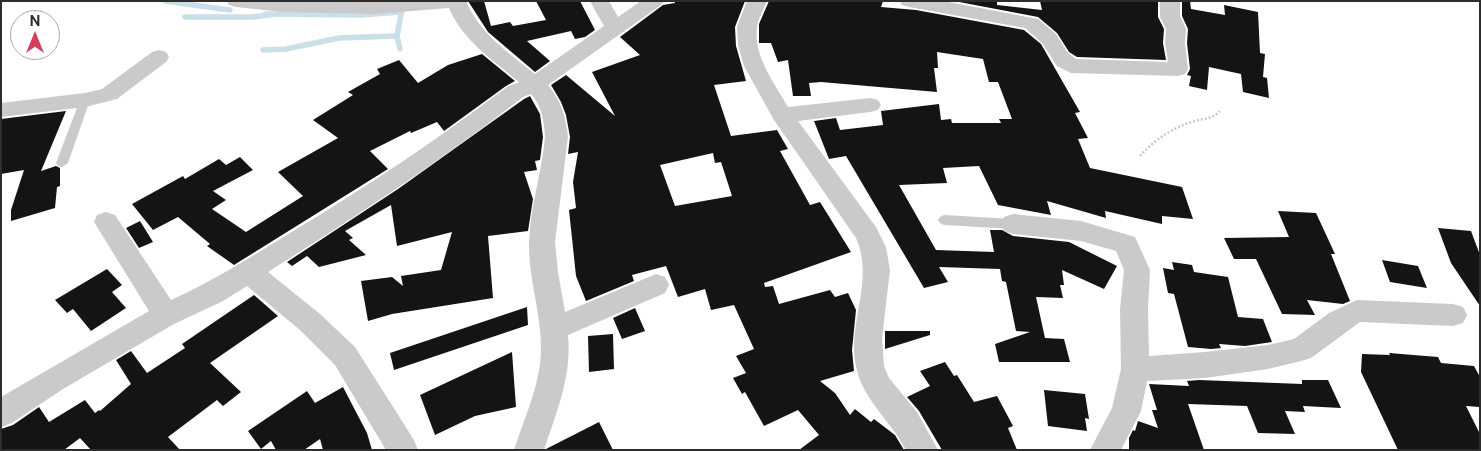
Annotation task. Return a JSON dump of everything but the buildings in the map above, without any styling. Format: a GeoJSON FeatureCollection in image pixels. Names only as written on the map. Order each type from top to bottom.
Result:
{"type":"FeatureCollection","features":[{"type":"Feature","properties":{"kind":"street"},"geometry":{"type":"LineString","coordinates":[[236,1],[283,6],[386,7],[456,2],[466,22],[476,36],[535,84],[552,107],[557,139],[542,240],[545,279],[554,329],[555,362],[549,393],[529,450]]}},
{"type":"Feature","properties":{"kind":"street"},"geometry":{"type":"LineString","coordinates":[[599,1],[615,28]]}},
{"type":"Feature","properties":{"kind":"street"},"geometry":{"type":"LineString","coordinates":[[1,413],[53,380],[164,316],[214,294],[327,223],[438,149],[515,92],[535,84],[654,1]]}},
{"type":"Feature","properties":{"kind":"street"},"geometry":{"type":"LineString","coordinates":[[757,1],[747,27],[748,45],[754,66],[782,115],[867,234],[876,255],[876,283],[866,348],[870,368],[877,389],[902,415],[923,450]]}},
{"type":"Feature","properties":{"kind":"street"},"geometry":{"type":"LineString","coordinates":[[909,1],[1031,23],[1042,31],[1053,44],[1057,54],[1070,66],[1170,70],[1178,69],[1179,63],[1174,47],[1177,36],[1176,24],[1170,17],[1170,1]]}},
{"type":"Feature","properties":{"kind":"street"},"geometry":{"type":"LineString","coordinates":[[1,110],[85,100],[109,94],[159,58]]}},
{"type":"Feature","properties":{"kind":"street"},"geometry":{"type":"LineString","coordinates":[[782,115],[870,105]]}},
{"type":"Feature","properties":{"kind":"street"},"geometry":{"type":"LineString","coordinates":[[106,222],[160,305],[164,316]]}},
{"type":"Feature","properties":{"kind":"street"},"geometry":{"type":"LineString","coordinates":[[1013,224],[1080,231],[1126,244],[1137,270],[1134,309],[1135,369],[1126,411],[1105,450]]}},
{"type":"Feature","properties":{"kind":"street"},"geometry":{"type":"LineString","coordinates":[[249,272],[310,322],[345,356],[403,450]]}},
{"type":"Feature","properties":{"kind":"street"},"geometry":{"type":"LineString","coordinates":[[554,329],[656,285]]}},
{"type":"Feature","properties":{"kind":"street"},"geometry":{"type":"LineString","coordinates":[[1135,369],[1232,362],[1268,357],[1301,349],[1339,320],[1356,311],[1453,315]]}},
{"type":"Feature","properties":{"kind":"lane"},"geometry":{"type":"LineString","coordinates":[[62,163],[85,100]]}},
{"type":"Feature","properties":{"kind":"lane"},"geometry":{"type":"LineString","coordinates":[[944,220],[1013,224]]}},
{"type":"Feature","properties":{"kind":"path"},"geometry":{"type":"LineString","coordinates":[[1140,156],[1151,143],[1168,133],[1197,119],[1210,119],[1220,111]]}},
{"type":"Feature","properties":{"kind":"waterway"},"geometry":{"type":"LineString","coordinates":[[165,1],[230,10]]}},
{"type":"Feature","properties":{"kind":"waterway"},"geometry":{"type":"LineString","coordinates":[[397,36],[402,9]]}},
{"type":"Feature","properties":{"kind":"waterway"},"geometry":{"type":"LineString","coordinates":[[265,14],[360,15],[400,12]]}},
{"type":"Feature","properties":{"kind":"waterway"},"geometry":{"type":"LineString","coordinates":[[185,17],[253,17],[269,15]]}},
{"type":"Feature","properties":{"kind":"waterway"},"geometry":{"type":"LineString","coordinates":[[263,50],[286,49],[339,38],[397,36]]}},
{"type":"Feature","properties":{"kind":"waterway"},"geometry":{"type":"LineString","coordinates":[[397,36],[400,49]]}}]}
